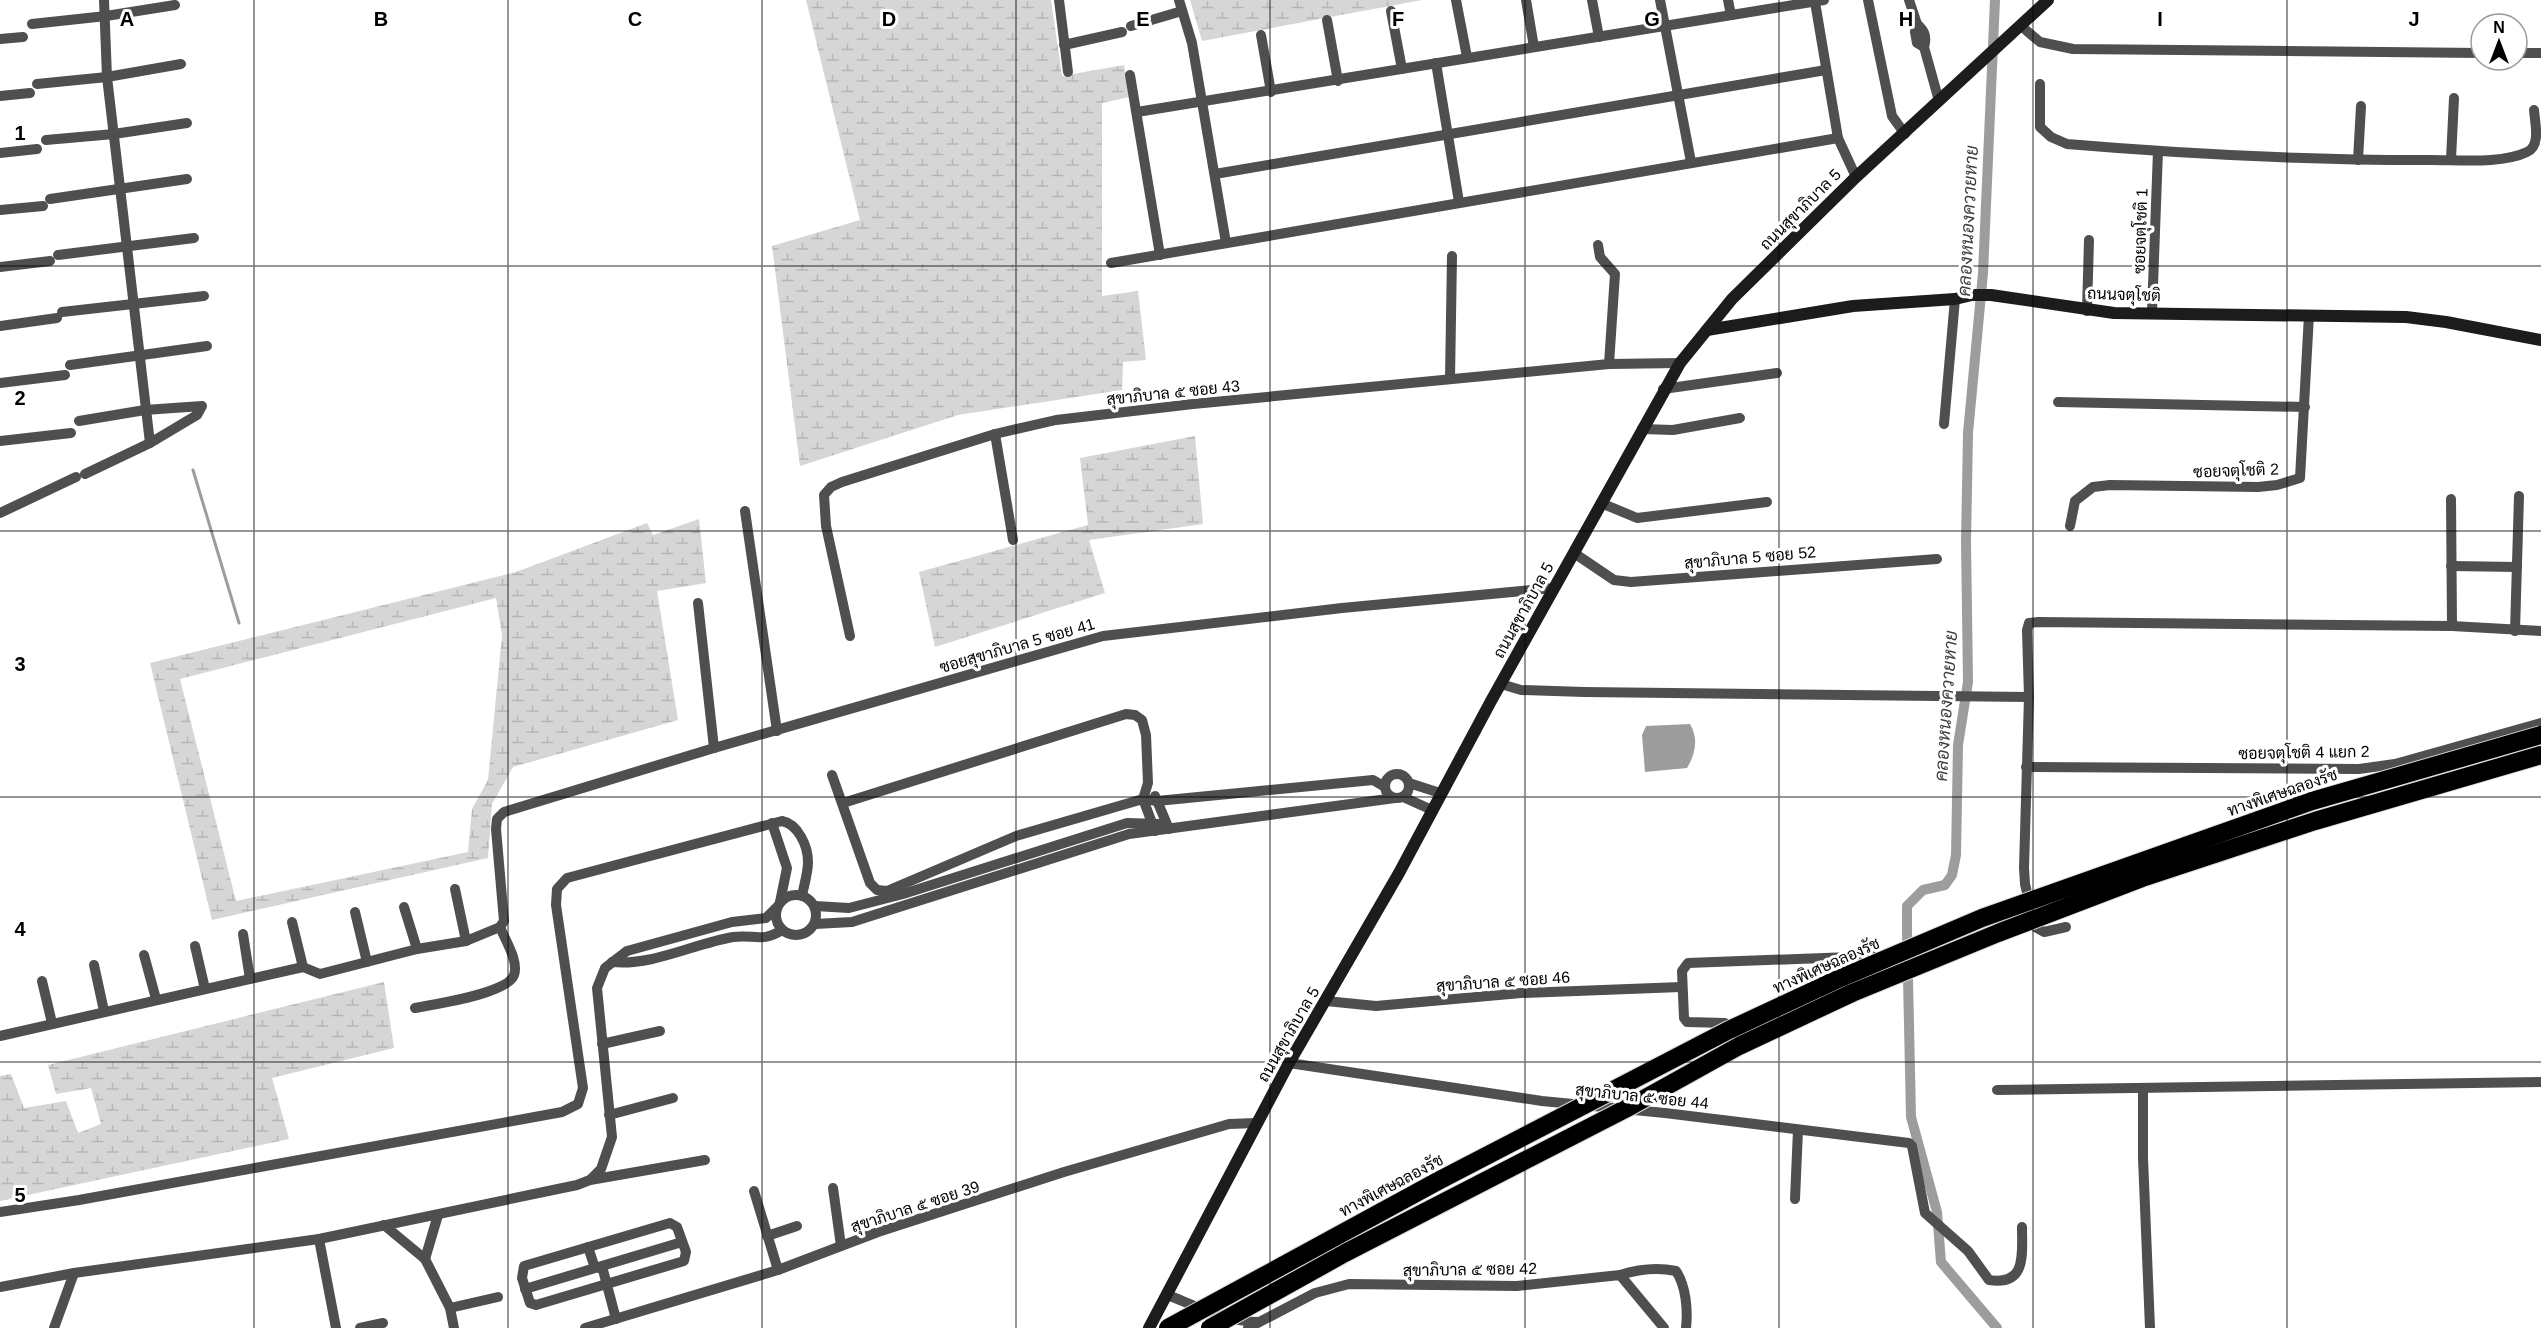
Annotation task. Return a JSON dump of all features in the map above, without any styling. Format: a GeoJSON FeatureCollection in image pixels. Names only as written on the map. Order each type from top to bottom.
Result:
{"type":"FeatureCollection","features":[{"type":"Feature","properties":{"kind":"highway","name":"ทางพิเศษฉลองรัช"},"geometry":{"type":"LineString","coordinates":[[1168,1328],[1438,1181],[1729,1030],[1847,976],[1982,918],[2312,801],[2541,735]]}},
{"type":"Feature","properties":{"kind":"highway"},"geometry":{"type":"LineString","coordinates":[[1210,1328],[1345,1253],[1631,1106],[1739,1046],[1852,993],[1998,933],[2142,878],[2315,821],[2541,754]]}},
{"type":"Feature","properties":{"kind":"main road","name":"ถนนสุขาภิบาล 5"},"geometry":{"type":"LineString","coordinates":[[1149,1328],[1289,1063],[1399,873],[1440,793],[1663,389],[1680,363],[1732,298],[1856,177],[2048,0]]}},
{"type":"Feature","properties":{"kind":"main road","name":"ถนนจตุโชติ"},"geometry":{"type":"LineString","coordinates":[[1707,330],[1853,306],[1992,295],[2087,311],[2114,313],[2309,315],[2418,319],[2541,340]]}},
{"type":"Feature","properties":{"kind":"street"},"geometry":{"type":"LineString","coordinates":[[104,0],[107,76],[150,443]]}},
{"type":"Feature","properties":{"kind":"street"},"geometry":{"type":"LineString","coordinates":[[1059,0],[1068,72]]}},
{"type":"Feature","properties":{"kind":"street"},"geometry":{"type":"LineString","coordinates":[[1456,0],[1467,57]]}},
{"type":"Feature","properties":{"kind":"street"},"geometry":{"type":"LineString","coordinates":[[1526,0],[1534,46]]}},
{"type":"Feature","properties":{"kind":"street"},"geometry":{"type":"LineString","coordinates":[[1592,0],[1599,37]]}},
{"type":"Feature","properties":{"kind":"street"},"geometry":{"type":"LineString","coordinates":[[1660,0],[1691,162]]}},
{"type":"Feature","properties":{"kind":"street"},"geometry":{"type":"LineString","coordinates":[[1728,0],[1731,15]]}},
{"type":"Feature","properties":{"kind":"street"},"geometry":{"type":"LineString","coordinates":[[1869,0],[1892,116],[1905,134]]}},
{"type":"Feature","properties":{"kind":"street"},"geometry":{"type":"LineString","coordinates":[[1909,0],[1917,24],[1924,30],[1926,40],[1924,47],[1939,101]]}},
{"type":"Feature","properties":{"kind":"street"},"geometry":{"type":"LineString","coordinates":[[1137,112],[1820,1],[1827,70],[1838,138],[1856,177]]}},
{"type":"Feature","properties":{"kind":"street"},"geometry":{"type":"LineString","coordinates":[[32,24],[106,16],[175,5]]}},
{"type":"Feature","properties":{"kind":"street"},"geometry":{"type":"LineString","coordinates":[[1065,45],[1126,29],[1181,5],[1192,43],[1203,101],[1226,243]]}},
{"type":"Feature","properties":{"kind":"street"},"geometry":{"type":"LineString","coordinates":[[1391,11],[1402,69]]}},
{"type":"Feature","properties":{"kind":"street"},"geometry":{"type":"LineString","coordinates":[[1327,20],[1338,81]]}},
{"type":"Feature","properties":{"kind":"street"},"geometry":{"type":"LineString","coordinates":[[2021,26],[2040,42],[2073,49],[2469,53]]}},
{"type":"Feature","properties":{"kind":"street"},"geometry":{"type":"LineString","coordinates":[[1261,35],[1271,92]]}},
{"type":"Feature","properties":{"kind":"street"},"geometry":{"type":"LineString","coordinates":[[0,39],[23,37]]}},
{"type":"Feature","properties":{"kind":"street"},"geometry":{"type":"LineString","coordinates":[[1436,63],[1459,202]]}},
{"type":"Feature","properties":{"kind":"street"},"geometry":{"type":"LineString","coordinates":[[0,96],[34,88],[181,64]]}},
{"type":"Feature","properties":{"kind":"street"},"geometry":{"type":"LineString","coordinates":[[1215,174],[1827,70]]}},
{"type":"Feature","properties":{"kind":"street"},"geometry":{"type":"LineString","coordinates":[[1130,75],[1160,255]]}},
{"type":"Feature","properties":{"kind":"street"},"geometry":{"type":"LineString","coordinates":[[2040,84],[2040,126],[2059,141],[2231,156],[2358,160],[2495,159],[2528,152],[2534,147],[2536,138],[2534,110]]}},
{"type":"Feature","properties":{"kind":"street"},"geometry":{"type":"LineString","coordinates":[[2451,159],[2454,98]]}},
{"type":"Feature","properties":{"kind":"street"},"geometry":{"type":"LineString","coordinates":[[2358,160],[2361,106]]}},
{"type":"Feature","properties":{"kind":"street"},"geometry":{"type":"LineString","coordinates":[[46,140],[114,134],[187,123]]}},
{"type":"Feature","properties":{"kind":"street"},"geometry":{"type":"LineString","coordinates":[[1111,263],[1838,138]]}},
{"type":"Feature","properties":{"kind":"street"},"geometry":{"type":"LineString","coordinates":[[0,153],[38,149]]}},
{"type":"Feature","properties":{"kind":"street","name":"ซอยจตุโชติ 1"},"geometry":{"type":"LineString","coordinates":[[2152,312],[2158,151]]}},
{"type":"Feature","properties":{"kind":"street"},"geometry":{"type":"LineString","coordinates":[[0,210],[187,179]]}},
{"type":"Feature","properties":{"kind":"street"},"geometry":{"type":"LineString","coordinates":[[0,267],[128,246],[194,238]]}},
{"type":"Feature","properties":{"kind":"street"},"geometry":{"type":"LineString","coordinates":[[2087,311],[2090,240]]}},
{"type":"Feature","properties":{"kind":"street"},"geometry":{"type":"LineString","coordinates":[[1598,244],[1600,257],[1615,274],[1609,364]]}},
{"type":"Feature","properties":{"kind":"street"},"geometry":{"type":"LineString","coordinates":[[1450,379],[1452,256]]}},
{"type":"Feature","properties":{"kind":"street"},"geometry":{"type":"LineString","coordinates":[[0,326],[133,303],[204,296]]}},
{"type":"Feature","properties":{"kind":"street"},"geometry":{"type":"LineString","coordinates":[[1944,424],[1955,299]]}},
{"type":"Feature","properties":{"kind":"street","name":"ซอยจตุโชติ 2"},"geometry":{"type":"LineString","coordinates":[[2070,526],[2075,501],[2093,487],[2110,485],[2258,488],[2300,478],[2309,315]]}},
{"type":"Feature","properties":{"kind":"street"},"geometry":{"type":"LineString","coordinates":[[0,383],[139,355],[207,346]]}},
{"type":"Feature","properties":{"kind":"street","name":"สุขาภิบาล ๕ ซอย 43"},"geometry":{"type":"LineString","coordinates":[[850,636],[826,526],[824,495],[831,487],[842,482],[995,434],[1056,420],[1193,404],[1609,364],[1680,363]]}},
{"type":"Feature","properties":{"kind":"street"},"geometry":{"type":"LineString","coordinates":[[1663,389],[1777,373]]}},
{"type":"Feature","properties":{"kind":"street"},"geometry":{"type":"LineString","coordinates":[[2058,402],[2305,407]]}},
{"type":"Feature","properties":{"kind":"street"},"geometry":{"type":"LineString","coordinates":[[0,512],[150,443],[197,415],[202,406],[145,410],[79,421]]}},
{"type":"Feature","properties":{"kind":"street"},"geometry":{"type":"LineString","coordinates":[[1642,429],[1673,430],[1740,418]]}},
{"type":"Feature","properties":{"kind":"street"},"geometry":{"type":"LineString","coordinates":[[0,441],[71,433]]}},
{"type":"Feature","properties":{"kind":"street"},"geometry":{"type":"LineString","coordinates":[[995,434],[1013,540]]}},
{"type":"Feature","properties":{"kind":"street"},"geometry":{"type":"LineString","coordinates":[[2515,631],[2519,496]]}},
{"type":"Feature","properties":{"kind":"street"},"geometry":{"type":"LineString","coordinates":[[2451,499],[2452,626]]}},
{"type":"Feature","properties":{"kind":"street"},"geometry":{"type":"LineString","coordinates":[[1601,502],[1637,518],[1767,502]]}},
{"type":"Feature","properties":{"kind":"street"},"geometry":{"type":"LineString","coordinates":[[745,511],[777,731]]}},
{"type":"Feature","properties":{"kind":"street","name":"สุขาภิบาล 5 ซอย 52"},"geometry":{"type":"LineString","coordinates":[[1574,553],[1614,580],[1631,582],[1937,558]]}},
{"type":"Feature","properties":{"kind":"street"},"geometry":{"type":"LineString","coordinates":[[2451,566],[2517,567]]}},
{"type":"Feature","properties":{"kind":"street","name":"ซอยสุขาภิบาล 5 ซอย 41"},"geometry":{"type":"LineString","coordinates":[[500,927],[504,921],[496,829],[497,819],[504,812],[714,748],[1103,636],[1353,607],[1554,588]]}},
{"type":"Feature","properties":{"kind":"street"},"geometry":{"type":"LineString","coordinates":[[698,603],[714,748]]}},
{"type":"Feature","properties":{"kind":"street"},"geometry":{"type":"LineString","coordinates":[[2066,927],[2044,932],[2035,927],[2025,884],[2029,697],[2027,630],[2029,623],[2452,626],[2541,631]]}},
{"type":"Feature","properties":{"kind":"street"},"geometry":{"type":"LineString","coordinates":[[1501,684],[1521,690],[1574,692],[2029,697]]}},
{"type":"Feature","properties":{"kind":"street"},"geometry":{"type":"LineString","coordinates":[[843,803],[1126,714],[1135,715],[1142,720],[1146,735],[1148,783],[1143,799],[1154,827]]}},
{"type":"Feature","properties":{"kind":"street","name":"ซอยจตุโชติ 4 แยก 2"},"geometry":{"type":"LineString","coordinates":[[2026,767],[2359,769],[2395,764],[2541,723]]}},
{"type":"Feature","properties":{"kind":"street"},"geometry":{"type":"LineString","coordinates":[[1385,787],[1387,779],[1393,774],[1401,775],[1408,783],[1440,793]]}},
{"type":"Feature","properties":{"kind":"street"},"geometry":{"type":"LineString","coordinates":[[832,775],[870,883],[877,890],[888,891],[1016,836],[1143,799],[1157,801],[1373,780],[1385,787],[1388,794],[1432,810]]}},
{"type":"Feature","properties":{"kind":"street"},"geometry":{"type":"LineString","coordinates":[[1148,783],[1168,826]]}},
{"type":"Feature","properties":{"kind":"street"},"geometry":{"type":"LineString","coordinates":[[772,823],[787,868],[776,919],[782,930],[791,935],[803,935],[815,924],[852,922],[1154,827],[1200,825],[1399,797],[1408,791],[1408,783]]}},
{"type":"Feature","properties":{"kind":"street"},"geometry":{"type":"LineString","coordinates":[[0,1212],[91,1198],[562,1112],[578,1104],[583,1088],[556,905],[557,889],[567,878],[782,821],[791,823],[798,830],[808,862],[802,896]]}},
{"type":"Feature","properties":{"kind":"street"},"geometry":{"type":"LineString","coordinates":[[590,1180],[601,1169],[612,1137],[597,988],[605,968],[627,951],[732,922],[766,918],[790,896],[802,896],[815,906],[849,908],[903,894],[1127,823],[1154,827]]}},
{"type":"Feature","properties":{"kind":"street"},"geometry":{"type":"LineString","coordinates":[[455,890],[466,940]]}},
{"type":"Feature","properties":{"kind":"street"},"geometry":{"type":"LineString","coordinates":[[815,906],[815,924]]}},
{"type":"Feature","properties":{"kind":"street"},"geometry":{"type":"LineString","coordinates":[[404,907],[417,949]]}},
{"type":"Feature","properties":{"kind":"street"},"geometry":{"type":"LineString","coordinates":[[355,912],[367,962]]}},
{"type":"Feature","properties":{"kind":"street"},"geometry":{"type":"LineString","coordinates":[[292,922],[303,967]]}},
{"type":"Feature","properties":{"kind":"street"},"geometry":{"type":"LineString","coordinates":[[732,922],[735,937]]}},
{"type":"Feature","properties":{"kind":"street"},"geometry":{"type":"LineString","coordinates":[[0,1036],[303,967],[320,974],[417,949],[466,940],[500,927],[515,963],[514,975],[507,985],[487,992],[415,1008]]}},
{"type":"Feature","properties":{"kind":"street"},"geometry":{"type":"LineString","coordinates":[[612,962],[630,963],[735,937],[770,937],[782,930]]}},
{"type":"Feature","properties":{"kind":"street"},"geometry":{"type":"LineString","coordinates":[[243,933],[250,979]]}},
{"type":"Feature","properties":{"kind":"street"},"geometry":{"type":"LineString","coordinates":[[682,935],[687,950]]}},
{"type":"Feature","properties":{"kind":"street"},"geometry":{"type":"LineString","coordinates":[[195,946],[205,989]]}},
{"type":"Feature","properties":{"kind":"street"},"geometry":{"type":"LineString","coordinates":[[144,955],[156,999]]}},
{"type":"Feature","properties":{"kind":"street"},"geometry":{"type":"LineString","coordinates":[[1725,1023],[1687,1022],[1684,1018],[1681,987],[1683,966],[1688,963],[1876,956]]}},
{"type":"Feature","properties":{"kind":"street"},"geometry":{"type":"LineString","coordinates":[[94,965],[104,1011]]}},
{"type":"Feature","properties":{"kind":"street"},"geometry":{"type":"LineString","coordinates":[[42,981],[52,1023]]}},
{"type":"Feature","properties":{"kind":"street","name":"สุขาภิบาล ๕ ซอย 46"},"geometry":{"type":"LineString","coordinates":[[1326,1000],[1376,1006],[1521,993],[1681,987]]}},
{"type":"Feature","properties":{"kind":"street"},"geometry":{"type":"LineString","coordinates":[[602,1044],[660,1030]]}},
{"type":"Feature","properties":{"kind":"street","name":"สุขาภิบาล ๕ ซอย 44"},"geometry":{"type":"LineString","coordinates":[[1289,1063],[1542,1101],[1665,1113],[1909,1143],[1912,1146],[1925,1213],[1968,1251],[1989,1280],[2000,1282],[2012,1279],[2018,1272],[2022,1258],[2022,1227]]}},
{"type":"Feature","properties":{"kind":"street"},"geometry":{"type":"LineString","coordinates":[[1997,1090],[2541,1082]]}},
{"type":"Feature","properties":{"kind":"street"},"geometry":{"type":"LineString","coordinates":[[2143,1088],[2143,1158],[2150,1328]]}},
{"type":"Feature","properties":{"kind":"street"},"geometry":{"type":"LineString","coordinates":[[609,1115],[673,1098]]}},
{"type":"Feature","properties":{"kind":"street","name":"สุขาภิบาล ๕ ซอย 39"},"geometry":{"type":"LineString","coordinates":[[585,1328],[778,1270],[841,1246],[1064,1172],[1229,1124],[1256,1123]]}},
{"type":"Feature","properties":{"kind":"street"},"geometry":{"type":"LineString","coordinates":[[1795,1199],[1798,1130]]}},
{"type":"Feature","properties":{"kind":"street"},"geometry":{"type":"LineString","coordinates":[[0,1287],[74,1273],[319,1239],[438,1215],[590,1180],[705,1161]]}},
{"type":"Feature","properties":{"kind":"street"},"geometry":{"type":"LineString","coordinates":[[833,1188],[841,1246]]}},
{"type":"Feature","properties":{"kind":"street"},"geometry":{"type":"LineString","coordinates":[[754,1191],[778,1270]]}},
{"type":"Feature","properties":{"kind":"street"},"geometry":{"type":"LineString","coordinates":[[425,1259],[438,1215]]}},
{"type":"Feature","properties":{"kind":"street"},"geometry":{"type":"LineString","coordinates":[[670,1223],[677,1227],[686,1252],[684,1261],[536,1305],[530,1304],[522,1278],[524,1266],[588,1247],[670,1223]]}},
{"type":"Feature","properties":{"kind":"street"},"geometry":{"type":"LineString","coordinates":[[384,1225],[425,1259],[450,1308],[454,1328]]}},
{"type":"Feature","properties":{"kind":"street"},"geometry":{"type":"LineString","coordinates":[[767,1236],[797,1226]]}},
{"type":"Feature","properties":{"kind":"street"},"geometry":{"type":"LineString","coordinates":[[319,1239],[336,1328]]}},
{"type":"Feature","properties":{"kind":"street"},"geometry":{"type":"LineString","coordinates":[[525,1289],[682,1242]]}},
{"type":"Feature","properties":{"kind":"street"},"geometry":{"type":"LineString","coordinates":[[588,1247],[597,1267],[603,1270],[616,1319]]}},
{"type":"Feature","properties":{"kind":"street","name":"สุขาภิบาล ๕ ซอย 42"},"geometry":{"type":"LineString","coordinates":[[1248,1328],[1315,1293],[1349,1284],[1517,1286],[1620,1275],[1638,1269],[1660,1268],[1676,1271],[1682,1280],[1687,1317],[1686,1328]]}},
{"type":"Feature","properties":{"kind":"street"},"geometry":{"type":"LineString","coordinates":[[54,1328],[74,1273]]}},
{"type":"Feature","properties":{"kind":"street"},"geometry":{"type":"LineString","coordinates":[[1620,1275],[1664,1328]]}},
{"type":"Feature","properties":{"kind":"street"},"geometry":{"type":"LineString","coordinates":[[1168,1295],[1224,1316],[1248,1322],[1259,1322]]}},
{"type":"Feature","properties":{"kind":"street"},"geometry":{"type":"LineString","coordinates":[[450,1308],[498,1297]]}},
{"type":"Feature","properties":{"kind":"street"},"geometry":{"type":"LineString","coordinates":[[360,1328],[382,1323]]}},
{"type":"Feature","properties":{"kind":"green space"},"geometry":{"type":"Polygon","coordinates":[[[806,0],[1051,0],[1062,76],[1124,65],[1129,97],[1102,103],[1102,296],[1138,291],[1146,360],[1123,362],[1122,390],[958,415],[800,466],[772,246],[860,220],[806,0]]]}},
{"type":"Feature","properties":{"kind":"green space"},"geometry":{"type":"Polygon","coordinates":[[[1190,0],[1422,0],[1202,41],[1190,0]]]}},
{"type":"Feature","properties":{"kind":"green space"},"geometry":{"type":"Polygon","coordinates":[[[1195,436],[1203,524],[1089,540],[1105,593],[935,647],[919,572],[1088,525],[1080,458],[1195,436]]]}},
{"type":"Feature","properties":{"kind":"green space"},"geometry":{"type":"Polygon","coordinates":[[[699,519],[706,583],[657,591],[678,720],[513,767],[492,804],[488,858],[212,920],[150,663],[516,572],[647,523],[653,535],[699,519]],[[496,598],[180,679],[236,901],[468,852],[472,809],[488,780],[502,635],[496,598]]]}},
{"type":"Feature","properties":{"kind":"green space"},"geometry":{"type":"Polygon","coordinates":[[[384,982],[394,1048],[272,1078],[289,1139],[0,1201],[0,1076],[11,1074],[24,1108],[66,1101],[78,1133],[101,1124],[91,1088],[56,1094],[48,1065],[384,982]]]}},
{"type":"Feature","properties":{"kind":"shaded area"},"geometry":{"type":"Polygon","coordinates":[[[1690,724],[1695,747],[1687,768],[1645,772],[1642,735],[1646,726],[1690,724]]]}},
{"type":"Feature","properties":{"kind":"waterway","name":"คลองหนองควายหาย"},"geometry":{"type":"LineString","coordinates":[[1995,0],[1983,273],[1968,433],[1966,541],[1968,682],[1958,745],[1956,855],[1952,875],[1945,885],[1923,890],[1907,906],[1907,932],[1911,1117],[1937,1212],[1941,1262],[1997,1328]]}},
{"type":"Feature","properties":{"kind":"waterway"},"geometry":{"type":"LineString","coordinates":[[193,470],[239,623]]}}]}
